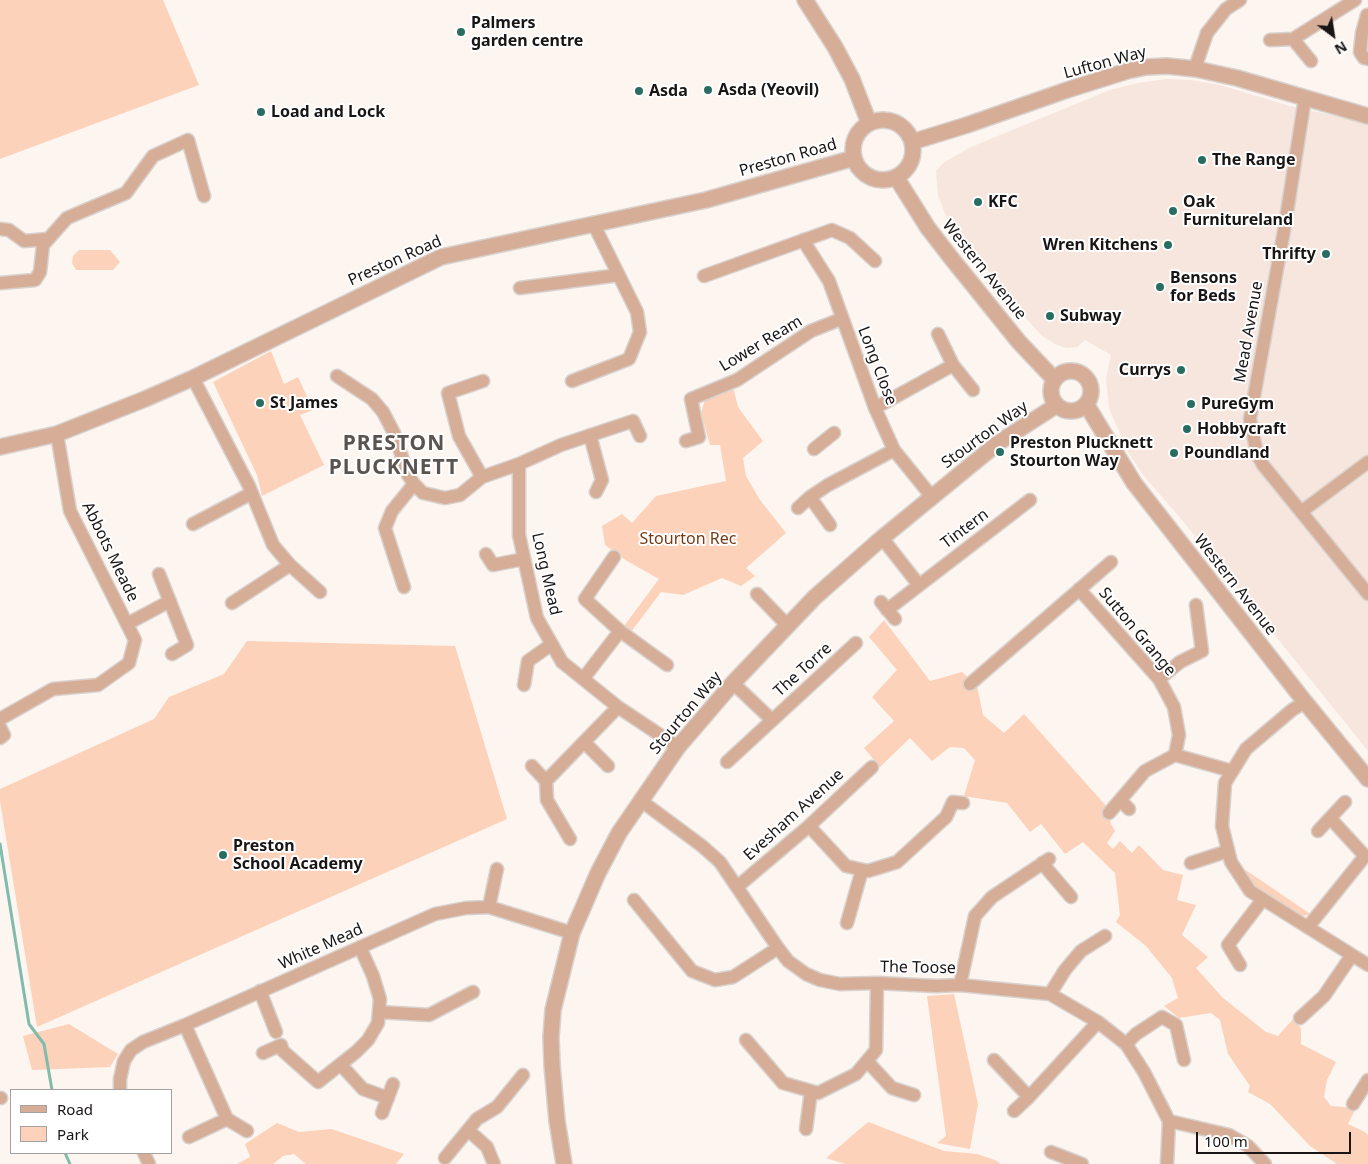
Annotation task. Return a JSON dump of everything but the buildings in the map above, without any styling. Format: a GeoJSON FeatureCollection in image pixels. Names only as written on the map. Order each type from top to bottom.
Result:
{"type":"FeatureCollection","features":[{"type":"Feature","properties":{"kind":"street"},"geometry":{"type":"LineString","coordinates":[[805,0],[852,78],[869,123]]}},
{"type":"Feature","properties":{"kind":"street"},"geometry":{"type":"LineString","coordinates":[[1196,69],[1196,62],[1206,33],[1226,9],[1240,0]]}},
{"type":"Feature","properties":{"kind":"street"},"geometry":{"type":"LineString","coordinates":[[1270,40],[1294,39],[1354,0],[1368,15],[1362,34],[1360,52],[1364,58],[1368,59]]}},
{"type":"Feature","properties":{"kind":"street"},"geometry":{"type":"LineString","coordinates":[[1294,39],[1311,61]]}},
{"type":"Feature","properties":{"kind":"street","name":"Lufton Way"},"geometry":{"type":"LineString","coordinates":[[912,142],[1067,90],[1146,67],[1167,66],[1196,69],[1368,116]]}},
{"type":"Feature","properties":{"kind":"street","name":"Mead Avenue"},"geometry":{"type":"LineString","coordinates":[[1305,98],[1285,225],[1250,420],[1256,454],[1368,594]]}},
{"type":"Feature","properties":{"kind":"street"},"geometry":{"type":"LineString","coordinates":[[879,120],[897,124],[904,128],[912,142],[913,152],[910,162],[904,171],[896,177],[888,180],[870,177],[863,173],[858,166],[854,158],[854,142],[863,128],[869,123],[879,120]]}},
{"type":"Feature","properties":{"kind":"street"},"geometry":{"type":"LineString","coordinates":[[0,283],[35,280],[40,272],[43,246],[67,218],[126,193],[153,156],[188,140],[204,196]]}},
{"type":"Feature","properties":{"kind":"street","name":"Preston Road"},"geometry":{"type":"LineString","coordinates":[[0,448],[57,434],[193,378],[440,257],[706,200],[854,158]]}},
{"type":"Feature","properties":{"kind":"street","name":"Western Avenue"},"geometry":{"type":"LineString","coordinates":[[896,177],[928,228],[952,259],[1019,342],[1054,379]]}},
{"type":"Feature","properties":{"kind":"street"},"geometry":{"type":"LineString","coordinates":[[572,381],[582,370],[629,359],[640,332],[637,312],[593,223]]}},
{"type":"Feature","properties":{"kind":"street"},"geometry":{"type":"LineString","coordinates":[[0,229],[9,230],[24,241],[47,240]]}},
{"type":"Feature","properties":{"kind":"street"},"geometry":{"type":"LineString","coordinates":[[704,276],[832,230],[850,238],[875,261]]}},
{"type":"Feature","properties":{"kind":"street","name":"Long Close"},"geometry":{"type":"LineString","coordinates":[[803,240],[829,281],[841,319],[875,408],[894,450],[932,497]]}},
{"type":"Feature","properties":{"kind":"street"},"geometry":{"type":"LineString","coordinates":[[520,288],[619,275]]}},
{"type":"Feature","properties":{"kind":"street","name":"Lower Ream"},"geometry":{"type":"LineString","coordinates":[[686,441],[699,437],[690,399],[737,380],[811,331],[841,319]]}},
{"type":"Feature","properties":{"kind":"street"},"geometry":{"type":"LineString","coordinates":[[938,334],[953,366],[973,390]]}},
{"type":"Feature","properties":{"kind":"street"},"geometry":{"type":"LineString","coordinates":[[875,408],[953,366]]}},
{"type":"Feature","properties":{"kind":"street"},"geometry":{"type":"LineString","coordinates":[[1070,370],[1081,373],[1086,377],[1091,388],[1091,394],[1086,404],[1081,408],[1068,411],[1057,405],[1053,401],[1050,390],[1054,379],[1058,374],[1070,370]]}},
{"type":"Feature","properties":{"kind":"street"},"geometry":{"type":"LineString","coordinates":[[337,376],[372,399],[383,412],[394,433],[408,474],[414,484],[423,493],[445,498],[460,495],[482,476],[520,464],[562,445],[633,418],[640,436]]}},
{"type":"Feature","properties":{"kind":"street"},"geometry":{"type":"LineString","coordinates":[[193,378],[252,493],[273,545],[290,566],[320,592]]}},
{"type":"Feature","properties":{"kind":"street"},"geometry":{"type":"LineString","coordinates":[[482,476],[459,436],[448,392],[483,381]]}},
{"type":"Feature","properties":{"kind":"street","name":"Western Avenue"},"geometry":{"type":"LineString","coordinates":[[1086,404],[1134,483],[1305,702],[1368,779]]}},
{"type":"Feature","properties":{"kind":"street","name":"Stourton Way"},"geometry":{"type":"LineString","coordinates":[[564,1164],[557,1121],[552,1065],[551,1037],[554,1010],[572,933],[598,873],[619,833],[640,800],[678,747],[733,683],[816,597],[882,538],[998,443],[1057,405]]}},
{"type":"Feature","properties":{"kind":"street"},"geometry":{"type":"LineString","coordinates":[[814,449],[834,433]]}},
{"type":"Feature","properties":{"kind":"street","name":"Abbots Meade"},"geometry":{"type":"LineString","coordinates":[[0,718],[54,689],[98,684],[129,663],[136,640],[70,511],[57,434]]}},
{"type":"Feature","properties":{"kind":"street"},"geometry":{"type":"LineString","coordinates":[[590,435],[602,480],[596,492]]}},
{"type":"Feature","properties":{"kind":"street"},"geometry":{"type":"LineString","coordinates":[[798,508],[828,485],[894,450]]}},
{"type":"Feature","properties":{"kind":"street"},"geometry":{"type":"LineString","coordinates":[[1301,512],[1368,462]]}},
{"type":"Feature","properties":{"kind":"street","name":"Long Mead"},"geometry":{"type":"LineString","coordinates":[[520,464],[519,536],[537,618],[562,662],[618,707],[678,747]]}},
{"type":"Feature","properties":{"kind":"street"},"geometry":{"type":"LineString","coordinates":[[404,586],[385,528],[392,511],[414,484]]}},
{"type":"Feature","properties":{"kind":"street"},"geometry":{"type":"LineString","coordinates":[[193,524],[252,493]]}},
{"type":"Feature","properties":{"kind":"street"},"geometry":{"type":"LineString","coordinates":[[810,498],[830,525]]}},
{"type":"Feature","properties":{"kind":"street","name":"Tintern"},"geometry":{"type":"LineString","coordinates":[[888,611],[1030,500]]}},
{"type":"Feature","properties":{"kind":"street"},"geometry":{"type":"LineString","coordinates":[[882,538],[919,585]]}},
{"type":"Feature","properties":{"kind":"street"},"geometry":{"type":"LineString","coordinates":[[486,554],[493,565],[524,559]]}},
{"type":"Feature","properties":{"kind":"street"},"geometry":{"type":"LineString","coordinates":[[614,557],[585,599],[620,631],[667,665]]}},
{"type":"Feature","properties":{"kind":"street","name":"Sutton Grange"},"geometry":{"type":"LineString","coordinates":[[970,684],[1111,562]]}},
{"type":"Feature","properties":{"kind":"street"},"geometry":{"type":"LineString","coordinates":[[232,603],[290,566]]}},
{"type":"Feature","properties":{"kind":"street","name":"Abbots Meade"},"geometry":{"type":"LineString","coordinates":[[158,574],[187,645],[172,654]]}},
{"type":"Feature","properties":{"kind":"street","name":"Sutton Grange"},"geometry":{"type":"LineString","coordinates":[[1079,589],[1159,679],[1174,707],[1179,735],[1175,755]]}},
{"type":"Feature","properties":{"kind":"street"},"geometry":{"type":"LineString","coordinates":[[757,594],[787,625]]}},
{"type":"Feature","properties":{"kind":"street","name":"Abbots Meade"},"geometry":{"type":"LineString","coordinates":[[127,624],[170,601]]}},
{"type":"Feature","properties":{"kind":"street"},"geometry":{"type":"LineString","coordinates":[[1159,679],[1180,662],[1202,651],[1196,605]]}},
{"type":"Feature","properties":{"kind":"street"},"geometry":{"type":"LineString","coordinates":[[583,679],[620,631]]}},
{"type":"Feature","properties":{"kind":"street"},"geometry":{"type":"LineString","coordinates":[[524,685],[528,661],[552,644]]}},
{"type":"Feature","properties":{"kind":"street","name":"The Torre"},"geometry":{"type":"LineString","coordinates":[[727,762],[857,645]]}},
{"type":"Feature","properties":{"kind":"street","name":"The Torre"},"geometry":{"type":"LineString","coordinates":[[733,683],[772,720]]}},
{"type":"Feature","properties":{"kind":"street"},"geometry":{"type":"LineString","coordinates":[[1305,702],[1292,710],[1246,749],[1225,783],[1222,826],[1231,862],[1250,891],[1368,965]]}},
{"type":"Feature","properties":{"kind":"street"},"geometry":{"type":"LineString","coordinates":[[546,781],[618,707]]}},
{"type":"Feature","properties":{"kind":"street"},"geometry":{"type":"LineString","coordinates":[[584,742],[608,766]]}},
{"type":"Feature","properties":{"kind":"street"},"geometry":{"type":"LineString","coordinates":[[1109,813],[1124,805],[1145,771],[1175,755],[1232,771]]}},
{"type":"Feature","properties":{"kind":"street"},"geometry":{"type":"LineString","coordinates":[[532,766],[546,781],[547,800],[570,839]]}},
{"type":"Feature","properties":{"kind":"street","name":"Evesham Avenue"},"geometry":{"type":"LineString","coordinates":[[737,886],[808,826],[872,767]]}},
{"type":"Feature","properties":{"kind":"street","name":"The Toose"},"geometry":{"type":"LineString","coordinates":[[640,800],[702,846],[720,862],[778,948],[788,961],[806,974],[820,980],[840,984],[877,983],[936,986],[960,984],[1050,994],[1098,1022],[1126,1044],[1144,1072],[1169,1121],[1164,1164]]}},
{"type":"Feature","properties":{"kind":"street"},"geometry":{"type":"LineString","coordinates":[[808,826],[846,866],[868,872],[897,862],[946,816],[953,802],[963,803]]}},
{"type":"Feature","properties":{"kind":"street"},"geometry":{"type":"LineString","coordinates":[[1318,831],[1345,802]]}},
{"type":"Feature","properties":{"kind":"street"},"geometry":{"type":"LineString","coordinates":[[1308,927],[1365,856],[1330,818]]}},
{"type":"Feature","properties":{"kind":"street"},"geometry":{"type":"LineString","coordinates":[[1191,862],[1228,851]]}},
{"type":"Feature","properties":{"kind":"street"},"geometry":{"type":"LineString","coordinates":[[960,984],[975,916],[992,897],[1045,861],[1071,897]]}},
{"type":"Feature","properties":{"kind":"street"},"geometry":{"type":"LineString","coordinates":[[489,906],[497,869]]}},
{"type":"Feature","properties":{"kind":"street"},"geometry":{"type":"LineString","coordinates":[[847,923],[862,870]]}},
{"type":"Feature","properties":{"kind":"street"},"geometry":{"type":"LineString","coordinates":[[1240,965],[1228,945],[1262,899]]}},
{"type":"Feature","properties":{"kind":"street"},"geometry":{"type":"LineString","coordinates":[[634,900],[692,971],[714,980],[733,978],[778,948]]}},
{"type":"Feature","properties":{"kind":"street","name":"White Mead"},"geometry":{"type":"LineString","coordinates":[[120,1089],[124,1061],[132,1050],[143,1042],[434,914],[489,906],[572,933]]}},
{"type":"Feature","properties":{"kind":"street"},"geometry":{"type":"LineString","coordinates":[[1050,994],[1065,970],[1081,951],[1105,936]]}},
{"type":"Feature","properties":{"kind":"street"},"geometry":{"type":"LineString","coordinates":[[260,992],[284,1051],[318,1082],[341,1065],[368,1040],[378,1023],[380,999],[373,976],[360,947]]}},
{"type":"Feature","properties":{"kind":"street"},"geometry":{"type":"LineString","coordinates":[[1300,1018],[1324,996],[1352,955]]}},
{"type":"Feature","properties":{"kind":"street"},"geometry":{"type":"LineString","coordinates":[[746,1040],[782,1083],[818,1093],[856,1074],[876,1050],[877,983]]}},
{"type":"Feature","properties":{"kind":"street"},"geometry":{"type":"LineString","coordinates":[[379,1012],[429,1015],[473,992]]}},
{"type":"Feature","properties":{"kind":"street"},"geometry":{"type":"LineString","coordinates":[[1126,1044],[1136,1034],[1162,1017],[1176,1025],[1184,1060]]}},
{"type":"Feature","properties":{"kind":"street"},"geometry":{"type":"LineString","coordinates":[[1014,1111],[1029,1098],[1098,1022]]}},
{"type":"Feature","properties":{"kind":"street"},"geometry":{"type":"LineString","coordinates":[[185,1025],[227,1119],[247,1131]]}},
{"type":"Feature","properties":{"kind":"street"},"geometry":{"type":"LineString","coordinates":[[263,1053],[279,1039]]}},
{"type":"Feature","properties":{"kind":"street"},"geometry":{"type":"LineString","coordinates":[[994,1060],[1029,1098]]}},
{"type":"Feature","properties":{"kind":"street"},"geometry":{"type":"LineString","coordinates":[[867,1061],[892,1088],[914,1095]]}},
{"type":"Feature","properties":{"kind":"street"},"geometry":{"type":"LineString","coordinates":[[341,1065],[363,1089],[388,1098]]}},
{"type":"Feature","properties":{"kind":"street"},"geometry":{"type":"LineString","coordinates":[[445,1158],[477,1118],[497,1107],[523,1075]]}},
{"type":"Feature","properties":{"kind":"street"},"geometry":{"type":"LineString","coordinates":[[1353,1104],[1368,1080]]}},
{"type":"Feature","properties":{"kind":"street"},"geometry":{"type":"LineString","coordinates":[[382,1112],[393,1084]]}},
{"type":"Feature","properties":{"kind":"street"},"geometry":{"type":"LineString","coordinates":[[806,1129],[811,1091]]}},
{"type":"Feature","properties":{"kind":"street"},"geometry":{"type":"LineString","coordinates":[[189,1137],[227,1119]]}},
{"type":"Feature","properties":{"kind":"street"},"geometry":{"type":"LineString","coordinates":[[1169,1121],[1230,1135],[1248,1146],[1265,1164]]}},
{"type":"Feature","properties":{"kind":"street"},"geometry":{"type":"LineString","coordinates":[[468,1130],[487,1147],[494,1164]]}},
{"type":"Feature","properties":{"kind":"street"},"geometry":{"type":"LineString","coordinates":[[1051,1152],[1066,1161],[1082,1164]]}},
{"type":"Feature","properties":{"kind":"shaded area"},"geometry":{"type":"Polygon","coordinates":[[[1166,79],[1191,80],[1220,85],[1290,106],[1368,123],[1368,751],[1182,520],[1144,476],[1129,454],[1109,408],[1106,379],[1111,355],[1085,340],[1077,347],[1066,348],[1055,344],[1041,335],[1022,314],[946,216],[938,195],[936,171],[943,163],[971,147],[1110,90],[1166,79]]]}},
{"type":"Feature","properties":{"kind":"green space"},"geometry":{"type":"Polygon","coordinates":[[[0,0],[163,0],[199,85],[0,159],[0,0]]]}},
{"type":"Feature","properties":{"kind":"green space"},"geometry":{"type":"Polygon","coordinates":[[[79,250],[110,250],[120,262],[113,270],[76,270],[72,263],[73,256],[79,250]]]}},
{"type":"Feature","properties":{"kind":"green space"},"geometry":{"type":"Polygon","coordinates":[[[271,351],[284,384],[298,377],[313,410],[300,415],[324,465],[262,496],[257,475],[213,382],[271,351]]]}},
{"type":"Feature","properties":{"kind":"green space","name":"Stourton Rec"},"geometry":{"type":"Polygon","coordinates":[[[733,387],[738,407],[763,441],[743,458],[746,476],[760,500],[786,533],[746,568],[755,576],[741,586],[722,578],[683,595],[661,592],[631,632],[624,626],[659,579],[627,561],[605,545],[602,526],[622,514],[632,523],[656,496],[726,481],[720,445],[710,445],[701,413],[705,399],[733,387]]]}},
{"type":"Feature","properties":{"kind":"green space"},"geometry":{"type":"Polygon","coordinates":[[[884,620],[930,681],[962,672],[977,686],[983,715],[1004,733],[1024,714],[1107,807],[1111,824],[1115,831],[1107,843],[1113,849],[1120,841],[1132,853],[1139,845],[1163,870],[1183,875],[1177,900],[1196,905],[1182,935],[1208,957],[1196,968],[1223,998],[1266,1032],[1278,1036],[1294,1018],[1301,1029],[1301,1044],[1336,1062],[1327,1080],[1324,1097],[1331,1106],[1356,1108],[1348,1124],[1368,1135],[1368,1164],[1337,1164],[1310,1146],[1270,1104],[1248,1092],[1250,1086],[1228,1054],[1220,1020],[1211,1013],[1179,1018],[1164,1006],[1178,998],[1172,978],[1146,946],[1116,922],[1120,915],[1115,873],[1083,842],[1065,854],[1041,824],[1030,832],[1007,803],[964,796],[975,760],[964,748],[950,747],[932,761],[910,738],[880,767],[864,748],[894,721],[872,697],[897,670],[869,637],[884,620]]]}},
{"type":"Feature","properties":{"kind":"green space","name":"Preston School Academy"},"geometry":{"type":"Polygon","coordinates":[[[247,641],[455,646],[507,819],[37,1027],[0,801],[0,789],[154,719],[169,697],[224,674],[247,641]]]}},
{"type":"Feature","properties":{"kind":"green space"},"geometry":{"type":"Polygon","coordinates":[[[1244,869],[1312,915],[1298,916],[1254,888],[1242,871],[1244,869]]]}},
{"type":"Feature","properties":{"kind":"green space"},"geometry":{"type":"Polygon","coordinates":[[[954,994],[978,1104],[970,1149],[937,1143],[946,1136],[927,996],[954,994]]]}},
{"type":"Feature","properties":{"kind":"green space"},"geometry":{"type":"Polygon","coordinates":[[[69,1024],[118,1054],[110,1067],[32,1070],[23,1036],[69,1024]]]}},
{"type":"Feature","properties":{"kind":"green space"},"geometry":{"type":"Polygon","coordinates":[[[868,1122],[944,1151],[977,1154],[1001,1164],[845,1164],[826,1158],[868,1122]]]}},
{"type":"Feature","properties":{"kind":"green space"},"geometry":{"type":"Polygon","coordinates":[[[277,1123],[299,1132],[332,1129],[404,1154],[396,1164],[306,1164],[294,1154],[283,1156],[273,1164],[237,1164],[250,1157],[245,1144],[277,1123]]]}},
{"type":"Feature","properties":{"kind":"waterway"},"geometry":{"type":"LineString","coordinates":[[0,844],[29,1024],[44,1044],[52,1089]]}},
{"type":"Feature","properties":{"kind":"waterway"},"geometry":{"type":"LineString","coordinates":[[65,1154],[70,1164]]}},
{"type":"Feature","properties":{"kind":"place","name":"Palmers garden centre"},"geometry":{"type":"Point","coordinates":[461,32]}},
{"type":"Feature","properties":{"kind":"place","name":"Asda (Yeovil)"},"geometry":{"type":"Point","coordinates":[708,90]}},
{"type":"Feature","properties":{"kind":"place","name":"Asda"},"geometry":{"type":"Point","coordinates":[639,91]}},
{"type":"Feature","properties":{"kind":"place","name":"Load and Lock"},"geometry":{"type":"Point","coordinates":[261,112]}},
{"type":"Feature","properties":{"kind":"place","name":"The Range"},"geometry":{"type":"Point","coordinates":[1202,160]}},
{"type":"Feature","properties":{"kind":"place","name":"KFC"},"geometry":{"type":"Point","coordinates":[978,202]}},
{"type":"Feature","properties":{"kind":"place","name":"Oak Furnitureland"},"geometry":{"type":"Point","coordinates":[1173,211]}},
{"type":"Feature","properties":{"kind":"place","name":"Wren Kitchens"},"geometry":{"type":"Point","coordinates":[1168,245]}},
{"type":"Feature","properties":{"kind":"place","name":"Thrifty"},"geometry":{"type":"Point","coordinates":[1326,254]}},
{"type":"Feature","properties":{"kind":"place","name":"Bensons for Beds"},"geometry":{"type":"Point","coordinates":[1160,287]}},
{"type":"Feature","properties":{"kind":"place","name":"Subway"},"geometry":{"type":"Point","coordinates":[1050,316]}},
{"type":"Feature","properties":{"kind":"place","name":"Currys"},"geometry":{"type":"Point","coordinates":[1181,370]}},
{"type":"Feature","properties":{"kind":"place","name":"St James"},"geometry":{"type":"Point","coordinates":[260,403]}},
{"type":"Feature","properties":{"kind":"place","name":"PureGym"},"geometry":{"type":"Point","coordinates":[1191,404]}},
{"type":"Feature","properties":{"kind":"place","name":"Hobbycraft"},"geometry":{"type":"Point","coordinates":[1187,429]}},
{"type":"Feature","properties":{"kind":"place","name":"Preston Plucknett Stourton Way"},"geometry":{"type":"Point","coordinates":[1000,452]}},
{"type":"Feature","properties":{"kind":"place","name":"Poundland"},"geometry":{"type":"Point","coordinates":[1174,453]}},
{"type":"Feature","properties":{"kind":"place","name":"Preston School Academy"},"geometry":{"type":"Point","coordinates":[223,855]}},
{"type":"Feature","properties":{"kind":"district","name":"PRESTON PLUCKNETT"},"geometry":{"type":"Point","coordinates":[394,456]}}]}
